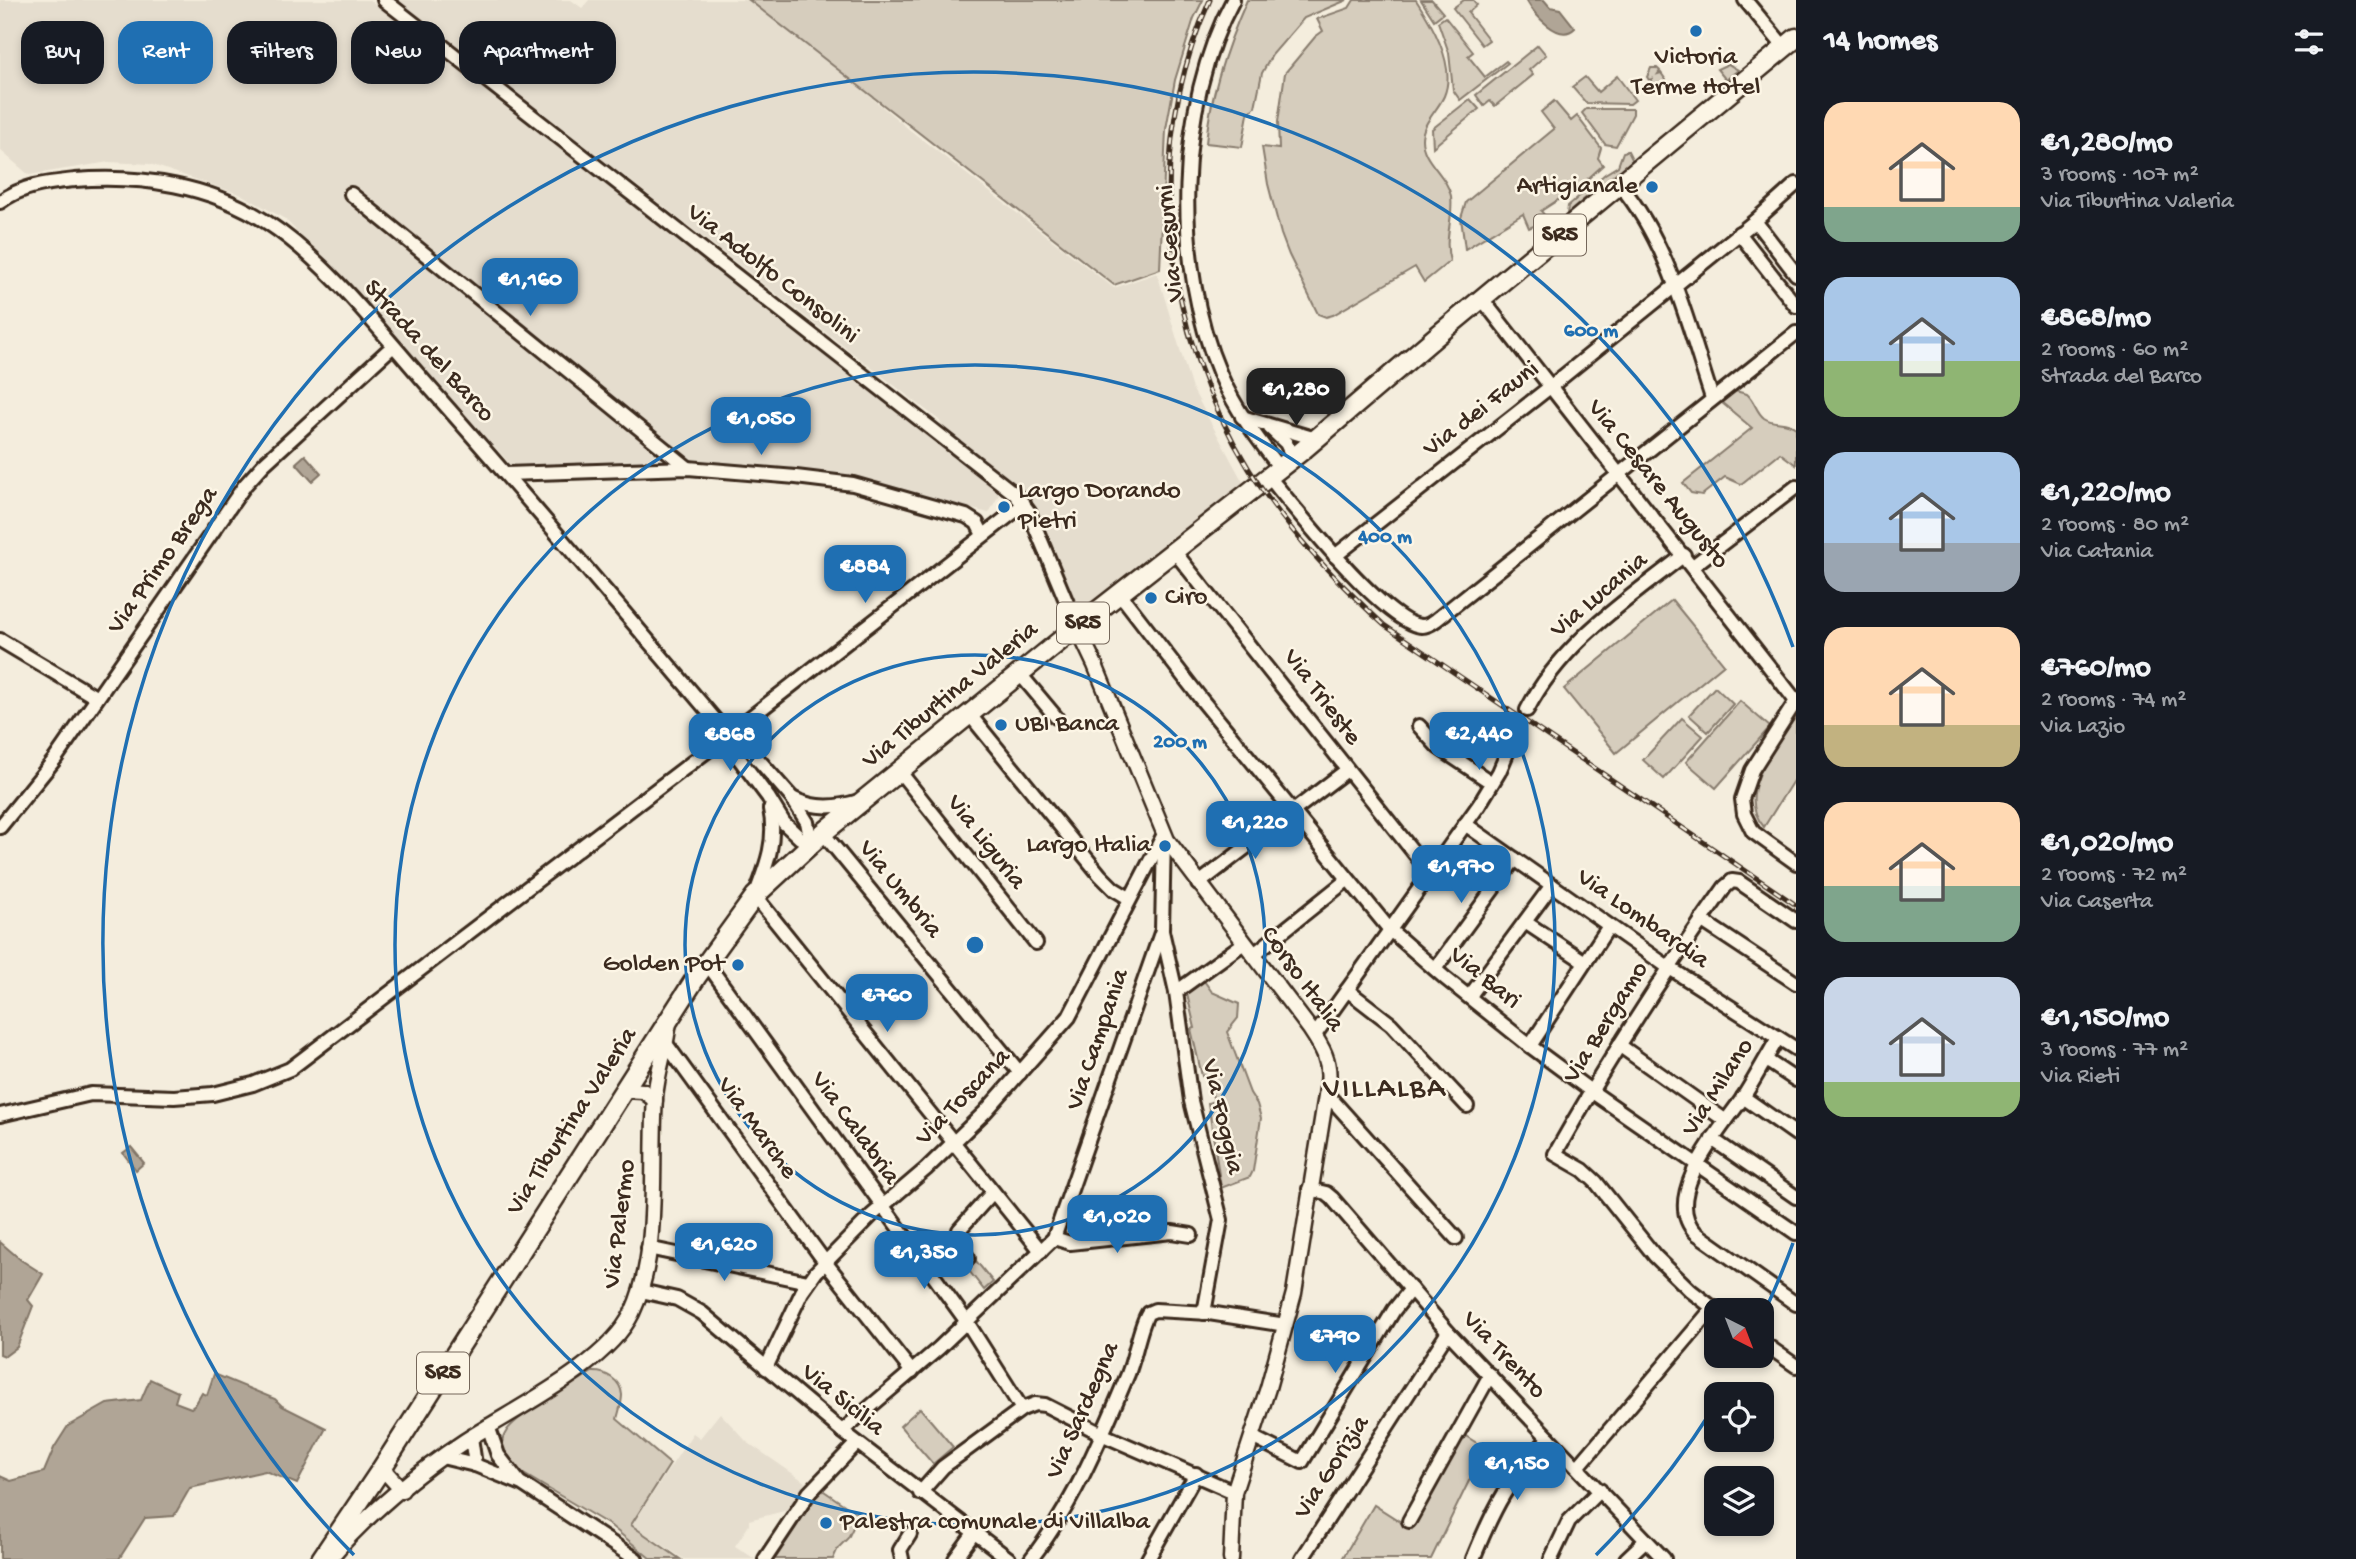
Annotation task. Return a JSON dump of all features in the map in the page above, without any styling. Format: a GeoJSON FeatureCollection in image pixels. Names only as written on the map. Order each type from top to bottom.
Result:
{"type":"FeatureCollection","features":[{"type":"Feature","properties":{"kind":"main road","name":"Via Tiburtina Valeria"},"geometry":{"type":"LineString","coordinates":[[321,1559],[706,962],[755,897],[817,838],[1077,627],[1281,468],[1790,43]]}},
{"type":"Feature","properties":{"kind":"street","name":"Via Adolfo Consolini"},"geometry":{"type":"LineString","coordinates":[[384,0],[1000,482],[1024,504],[1077,627]]}},
{"type":"Feature","properties":{"kind":"street","name":"Via Cesurni"},"geometry":{"type":"LineString","coordinates":[[1233,0],[1200,85],[1186,202],[1190,251],[1205,331],[1221,376],[1242,417],[1281,468]]}},
{"type":"Feature","properties":{"kind":"street"},"geometry":{"type":"LineString","coordinates":[[1745,0],[1790,43]]}},
{"type":"Feature","properties":{"kind":"street","name":"Strada del Barco"},"geometry":{"type":"LineString","coordinates":[[0,202],[17,192],[40,184],[114,178],[171,184],[216,198],[261,218],[298,246],[327,273],[506,474],[728,734],[745,744],[792,798],[817,838]]}},
{"type":"Feature","properties":{"kind":"street","name":"Via dei Fauni"},"geometry":{"type":"LineString","coordinates":[[1335,556],[1755,221],[1796,184]]}},
{"type":"Feature","properties":{"kind":"street"},"geometry":{"type":"LineString","coordinates":[[1620,185],[1645,219],[1674,285],[1712,398]]}},
{"type":"Feature","properties":{"kind":"street"},"geometry":{"type":"LineString","coordinates":[[351,194],[688,468]]}},
{"type":"Feature","properties":{"kind":"street"},"geometry":{"type":"LineString","coordinates":[[1755,221],[1796,274]]}},
{"type":"Feature","properties":{"kind":"street"},"geometry":{"type":"LineString","coordinates":[[1739,233],[1796,306]]}},
{"type":"Feature","properties":{"kind":"street","name":"Via Cesare Augusto"},"geometry":{"type":"LineString","coordinates":[[1482,299],[1796,701],[1752,771],[1742,799],[1744,814],[1753,832],[1796,863]]}},
{"type":"Feature","properties":{"kind":"street"},"geometry":{"type":"LineString","coordinates":[[1264,424],[1286,443],[1281,468],[1335,556],[1384,604],[1412,623],[1424,626],[1436,620],[1796,333]]}},
{"type":"Feature","properties":{"kind":"street","name":"Via Primo Brega"},"geometry":{"type":"LineString","coordinates":[[0,827],[55,760],[245,485],[264,464],[393,346]]}},
{"type":"Feature","properties":{"kind":"street"},"geometry":{"type":"LineString","coordinates":[[1242,417],[1316,439]]}},
{"type":"Feature","properties":{"kind":"street"},"geometry":{"type":"LineString","coordinates":[[506,474],[688,468],[825,479],[853,484],[966,516],[977,523],[983,535]]}},
{"type":"Feature","properties":{"kind":"street","name":"Via Lucania"},"geometry":{"type":"LineString","coordinates":[[1527,709],[1547,676],[1572,646],[1796,486]]}},
{"type":"Feature","properties":{"kind":"street"},"geometry":{"type":"LineString","coordinates":[[0,1115],[91,1094],[174,1097],[213,1094],[253,1084],[284,1072],[344,1029],[1024,504]]}},
{"type":"Feature","properties":{"kind":"street","name":"Via Trieste"},"geometry":{"type":"LineString","coordinates":[[1174,551],[1430,873]]}},
{"type":"Feature","properties":{"kind":"street","name":"Via Bari"},"geometry":{"type":"LineString","coordinates":[[1120,594],[1200,699],[1390,930],[1530,1046],[1796,1233]]}},
{"type":"Feature","properties":{"kind":"street","name":"Corso Italia"},"geometry":{"type":"LineString","coordinates":[[1077,627],[1164,835],[1198,884],[1315,1035],[1328,1062],[1329,1079],[1294,1293],[1268,1388],[1234,1492],[1231,1559]]}},
{"type":"Feature","properties":{"kind":"street"},"geometry":{"type":"LineString","coordinates":[[0,640],[97,698]]}},
{"type":"Feature","properties":{"kind":"street"},"geometry":{"type":"LineString","coordinates":[[1020,674],[1056,717]]}},
{"type":"Feature","properties":{"kind":"street"},"geometry":{"type":"LineString","coordinates":[[970,715],[1100,875],[1114,889],[1129,898]]}},
{"type":"Feature","properties":{"kind":"street"},"geometry":{"type":"LineString","coordinates":[[1419,726],[1438,747],[1492,783]]}},
{"type":"Feature","properties":{"kind":"street"},"geometry":{"type":"LineString","coordinates":[[1315,1035],[1465,824],[1492,783],[1516,733]]}},
{"type":"Feature","properties":{"kind":"street","name":"Strada del Barco"},"geometry":{"type":"LineString","coordinates":[[728,734],[732,748],[789,829],[817,838]]}},
{"type":"Feature","properties":{"kind":"street"},"geometry":{"type":"LineString","coordinates":[[1198,884],[1347,770]]}},
{"type":"Feature","properties":{"kind":"street","name":"Via Liguria"},"geometry":{"type":"LineString","coordinates":[[900,772],[1036,943]]}},
{"type":"Feature","properties":{"kind":"street","name":"Strada del Barco"},"geometry":{"type":"LineString","coordinates":[[755,897],[773,841],[768,797]]}},
{"type":"Feature","properties":{"kind":"street"},"geometry":{"type":"LineString","coordinates":[[792,798],[809,805],[827,806],[849,804],[868,797]]}},
{"type":"Feature","properties":{"kind":"street","name":"Via Lombardia"},"geometry":{"type":"LineString","coordinates":[[1465,824],[1668,967],[1796,1049]]}},
{"type":"Feature","properties":{"kind":"street","name":"Via Toscana"},"geometry":{"type":"LineString","coordinates":[[766,1368],[807,1282],[882,1206],[954,1142],[1073,1012],[1129,898],[1164,835]]}},
{"type":"Feature","properties":{"kind":"street","name":"Via Campania"},"geometry":{"type":"LineString","coordinates":[[842,1432],[967,1322],[1054,1238],[1162,930],[1164,835]]}},
{"type":"Feature","properties":{"kind":"street","name":"Via Umbria"},"geometry":{"type":"LineString","coordinates":[[817,838],[1020,1073]]}},
{"type":"Feature","properties":{"kind":"street"},"geometry":{"type":"LineString","coordinates":[[1435,969],[1515,859]]}},
{"type":"Feature","properties":{"kind":"street"},"geometry":{"type":"LineString","coordinates":[[1253,955],[1348,880]]}},
{"type":"Feature","properties":{"kind":"street","name":"Via Bergamo"},"geometry":{"type":"LineString","coordinates":[[1704,1301],[1656,1256],[1596,1182],[1583,1170],[1555,1154],[1668,967],[1724,887],[1732,881],[1740,882],[1796,921]]}},
{"type":"Feature","properties":{"kind":"street"},"geometry":{"type":"LineString","coordinates":[[1469,997],[1552,886]]}},
{"type":"Feature","properties":{"kind":"street"},"geometry":{"type":"LineString","coordinates":[[755,897],[1041,1251]]}},
{"type":"Feature","properties":{"kind":"street"},"geometry":{"type":"LineString","coordinates":[[1701,920],[1796,983]]}},
{"type":"Feature","properties":{"kind":"street"},"geometry":{"type":"LineString","coordinates":[[1525,922],[1585,962]]}},
{"type":"Feature","properties":{"kind":"street"},"geometry":{"type":"LineString","coordinates":[[1530,1046],[1609,926]]}},
{"type":"Feature","properties":{"kind":"street","name":"Via Foggia"},"geometry":{"type":"LineString","coordinates":[[1162,930],[1176,992],[1189,1092],[1221,1220],[1204,1312]]}},
{"type":"Feature","properties":{"kind":"street"},"geometry":{"type":"LineString","coordinates":[[1176,992],[1244,943]]}},
{"type":"Feature","properties":{"kind":"street","name":"Via Calabria"},"geometry":{"type":"LineString","coordinates":[[706,962],[967,1322],[1021,1409]]}},
{"type":"Feature","properties":{"kind":"street"},"geometry":{"type":"LineString","coordinates":[[1347,990],[1391,1024],[1467,1107]]}},
{"type":"Feature","properties":{"kind":"street","name":"Via Palermo"},"geometry":{"type":"LineString","coordinates":[[329,1559],[357,1530],[442,1457],[580,1368],[604,1350],[626,1324],[641,1290],[648,1248],[654,1185],[655,1100],[667,1045],[669,1020]]}},
{"type":"Feature","properties":{"kind":"street","name":"Via Milano"},"geometry":{"type":"LineString","coordinates":[[1779,1038],[1698,1164],[1684,1203],[1684,1213],[1696,1233],[1796,1304]]}},
{"type":"Feature","properties":{"kind":"street","name":"Via Marche"},"geometry":{"type":"LineString","coordinates":[[667,1045],[825,1262],[912,1372]]}},
{"type":"Feature","properties":{"kind":"street"},"geometry":{"type":"LineString","coordinates":[[1619,1045],[1726,1121]]}},
{"type":"Feature","properties":{"kind":"street"},"geometry":{"type":"LineString","coordinates":[[1766,1060],[1796,1080]]}},
{"type":"Feature","properties":{"kind":"street"},"geometry":{"type":"LineString","coordinates":[[640,1066],[652,1073],[657,1083]]}},
{"type":"Feature","properties":{"kind":"street","name":"Via Palermo"},"geometry":{"type":"LineString","coordinates":[[640,1066],[655,1100]]}},
{"type":"Feature","properties":{"kind":"street"},"geometry":{"type":"LineString","coordinates":[[625,1090],[643,1091],[655,1100]]}},
{"type":"Feature","properties":{"kind":"street"},"geometry":{"type":"LineString","coordinates":[[1326,1093],[1456,1238]]}},
{"type":"Feature","properties":{"kind":"street"},"geometry":{"type":"LineString","coordinates":[[1743,1097],[1796,1134]]}},
{"type":"Feature","properties":{"kind":"street"},"geometry":{"type":"LineString","coordinates":[[1712,1139],[1796,1197]]}},
{"type":"Feature","properties":{"kind":"street","name":"Via Trento"},"geometry":{"type":"LineString","coordinates":[[1310,1188],[1330,1195],[1448,1332],[1664,1559]]}},
{"type":"Feature","properties":{"kind":"street"},"geometry":{"type":"LineString","coordinates":[[968,1258],[959,1247],[959,1230],[993,1192]]}},
{"type":"Feature","properties":{"kind":"street"},"geometry":{"type":"LineString","coordinates":[[1054,1238],[1070,1243],[1172,1232],[1191,1235]]}},
{"type":"Feature","properties":{"kind":"street"},"geometry":{"type":"LineString","coordinates":[[648,1248],[807,1282]]}},
{"type":"Feature","properties":{"kind":"street"},"geometry":{"type":"LineString","coordinates":[[1251,1437],[1302,1462],[1394,1310],[1411,1289]]}},
{"type":"Feature","properties":{"kind":"street","name":"Via Sicilia"},"geometry":{"type":"LineString","coordinates":[[641,1290],[677,1299],[698,1310],[842,1432],[1007,1559]]}},
{"type":"Feature","properties":{"kind":"street","name":"Via Sardegna"},"geometry":{"type":"LineString","coordinates":[[1031,1559],[1060,1517],[1102,1434],[1133,1361],[1148,1313],[1155,1310],[1204,1312]]}},
{"type":"Feature","properties":{"kind":"street"},"geometry":{"type":"LineString","coordinates":[[1204,1312],[1286,1325]]}},
{"type":"Feature","properties":{"kind":"street"},"geometry":{"type":"LineString","coordinates":[[1578,1466],[1704,1322]]}},
{"type":"Feature","properties":{"kind":"street","name":"Via Gorizia"},"geometry":{"type":"LineString","coordinates":[[1302,1559],[1448,1332]]}},
{"type":"Feature","properties":{"kind":"street"},"geometry":{"type":"LineString","coordinates":[[1774,1350],[1796,1366]]}},
{"type":"Feature","properties":{"kind":"street"},"geometry":{"type":"LineString","coordinates":[[1409,1521],[1490,1375]]}},
{"type":"Feature","properties":{"kind":"street"},"geometry":{"type":"LineString","coordinates":[[920,1493],[943,1467],[1031,1404],[1042,1404],[1102,1434],[1234,1492]]}},
{"type":"Feature","properties":{"kind":"street"},"geometry":{"type":"LineString","coordinates":[[488,1426],[498,1455],[522,1485]]}},
{"type":"Feature","properties":{"kind":"street"},"geometry":{"type":"LineString","coordinates":[[471,1437],[475,1465]]}},
{"type":"Feature","properties":{"kind":"street"},"geometry":{"type":"LineString","coordinates":[[1473,1559],[1503,1492],[1522,1466],[1549,1438]]}},
{"type":"Feature","properties":{"kind":"street"},"geometry":{"type":"LineString","coordinates":[[765,1559],[809,1493],[857,1443]]}},
{"type":"Feature","properties":{"kind":"street"},"geometry":{"type":"LineString","coordinates":[[442,1457],[475,1465],[522,1485],[636,1559]]}},
{"type":"Feature","properties":{"kind":"street"},"geometry":{"type":"LineString","coordinates":[[382,1468],[402,1490]]}},
{"type":"Feature","properties":{"kind":"street"},"geometry":{"type":"LineString","coordinates":[[1148,1559],[1196,1474]]}},
{"type":"Feature","properties":{"kind":"street"},"geometry":{"type":"LineString","coordinates":[[1551,1559],[1569,1521],[1600,1490]]}},
{"type":"Feature","properties":{"kind":"street"},"geometry":{"type":"LineString","coordinates":[[955,1559],[974,1533]]}},
{"type":"Feature","properties":{"kind":"street"},"geometry":{"type":"LineString","coordinates":[[902,1559],[900,1550],[910,1534]]}},
{"type":"Feature","properties":{"kind":"street"},"geometry":{"type":"LineString","coordinates":[[1626,1559],[1646,1540]]}},
{"type":"Feature","properties":{"kind":"shaded area"},"geometry":{"type":"Polygon","coordinates":[[[0,0],[370,0],[397,21],[351,21],[351,84],[445,84],[445,58],[459,68],[459,84],[479,84],[712,263],[797,334],[1002,489],[989,513],[811,470],[693,464],[353,186],[345,197],[600,408],[669,461],[511,465],[379,318],[285,219],[242,195],[150,164],[109,162],[29,175],[0,150],[0,0]]]}},
{"type":"Feature","properties":{"kind":"shaded area"},"geometry":{"type":"Polygon","coordinates":[[[397,0],[571,0],[582,8],[589,0],[748,0],[814,49],[911,131],[1114,288],[1157,273],[1191,386],[1245,486],[1079,620],[1032,502],[944,428],[939,420],[505,84],[616,84],[616,21],[459,21],[459,48],[445,37],[445,21],[424,21],[397,0]]]}},
{"type":"Feature","properties":{"kind":"shaded area"},"geometry":{"type":"Polygon","coordinates":[[[749,0],[1203,0],[1194,18],[1175,80],[1166,129],[1160,269],[1114,285],[749,0]]]}},
{"type":"Feature","properties":{"kind":"shaded area"},"geometry":{"type":"Polygon","coordinates":[[[1247,0],[1347,0],[1304,18],[1272,55],[1262,73],[1255,107],[1248,114],[1242,147],[1206,143],[1220,70],[1247,0]]]}},
{"type":"Feature","properties":{"kind":"shaded area"},"geometry":{"type":"Polygon","coordinates":[[[1354,0],[1416,0],[1441,46],[1447,84],[1444,96],[1425,128],[1422,139],[1426,154],[1445,181],[1451,196],[1448,245],[1450,261],[1424,282],[1415,267],[1326,317],[1318,314],[1281,234],[1262,147],[1279,149],[1278,122],[1285,73],[1323,31],[1317,19],[1349,8],[1354,0]]]}},
{"type":"Feature","properties":{"kind":"shaded area"},"geometry":{"type":"Polygon","coordinates":[[[1421,0],[1432,0],[1443,13],[1434,20],[1421,0]]]}},
{"type":"Feature","properties":{"kind":"shaded area"},"geometry":{"type":"Polygon","coordinates":[[[1464,0],[1473,0],[1477,5],[1468,13],[1489,40],[1482,45],[1453,8],[1464,0]]]}},
{"type":"Feature","properties":{"kind":"shaded area"},"geometry":{"type":"Polygon","coordinates":[[[1526,0],[1544,0],[1550,7],[1560,9],[1575,28],[1569,32],[1555,30],[1535,13],[1526,0]]]}},
{"type":"Feature","properties":{"kind":"shaded area"},"geometry":{"type":"Polygon","coordinates":[[[1445,17],[1473,52],[1468,56],[1485,77],[1506,61],[1508,63],[1460,100],[1453,90],[1449,53],[1438,22],[1445,17]]]}},
{"type":"Feature","properties":{"kind":"shaded area"},"geometry":{"type":"Polygon","coordinates":[[[1538,45],[1546,55],[1529,70],[1533,75],[1495,106],[1490,101],[1484,106],[1476,95],[1538,45]]]}},
{"type":"Feature","properties":{"kind":"shaded area"},"geometry":{"type":"Polygon","coordinates":[[[1728,64],[1738,70],[1726,80],[1717,69],[1728,64]]]}},
{"type":"Feature","properties":{"kind":"shaded area"},"geometry":{"type":"Polygon","coordinates":[[[1651,68],[1657,68],[1660,71],[1658,74],[1661,73],[1666,80],[1656,88],[1652,79],[1647,77],[1651,68]]]}},
{"type":"Feature","properties":{"kind":"shaded area"},"geometry":{"type":"Polygon","coordinates":[[[1617,76],[1635,100],[1630,104],[1586,103],[1572,87],[1585,77],[1598,92],[1617,76]]]}},
{"type":"Feature","properties":{"kind":"shaded area"},"geometry":{"type":"Polygon","coordinates":[[[1470,99],[1479,109],[1433,147],[1432,129],[1470,99]]]}},
{"type":"Feature","properties":{"kind":"shaded area"},"geometry":{"type":"Polygon","coordinates":[[[1554,101],[1571,121],[1577,116],[1601,148],[1598,158],[1603,165],[1581,185],[1541,211],[1554,227],[1542,237],[1536,225],[1529,228],[1523,214],[1465,249],[1461,218],[1466,202],[1554,129],[1541,112],[1554,101]]]}},
{"type":"Feature","properties":{"kind":"shaded area"},"geometry":{"type":"Polygon","coordinates":[[[1586,109],[1633,109],[1616,146],[1605,144],[1582,113],[1586,109]]]}},
{"type":"Feature","properties":{"kind":"shaded area"},"geometry":{"type":"Polygon","coordinates":[[[1628,151],[1633,161],[1567,214],[1568,206],[1618,166],[1623,152],[1628,151]]]}},
{"type":"Feature","properties":{"kind":"shaded area"},"geometry":{"type":"Polygon","coordinates":[[[1735,391],[1747,394],[1764,418],[1796,428],[1796,465],[1780,453],[1741,484],[1725,477],[1702,495],[1691,493],[1683,483],[1752,428],[1721,402],[1735,391]]]}},
{"type":"Feature","properties":{"kind":"shaded area"},"geometry":{"type":"Polygon","coordinates":[[[305,455],[321,473],[312,481],[296,463],[305,455]]]}},
{"type":"Feature","properties":{"kind":"shaded area"},"geometry":{"type":"Polygon","coordinates":[[[1672,600],[1724,664],[1616,753],[1564,689],[1672,600]]]}},
{"type":"Feature","properties":{"kind":"shaded area"},"geometry":{"type":"Polygon","coordinates":[[[1715,687],[1733,704],[1708,732],[1689,715],[1715,687]]]}},
{"type":"Feature","properties":{"kind":"shaded area"},"geometry":{"type":"Polygon","coordinates":[[[1740,701],[1770,727],[1716,788],[1686,762],[1740,701]]]}},
{"type":"Feature","properties":{"kind":"shaded area"},"geometry":{"type":"Polygon","coordinates":[[[1796,716],[1796,776],[1764,827],[1756,813],[1756,785],[1769,756],[1796,716]]]}},
{"type":"Feature","properties":{"kind":"shaded area"},"geometry":{"type":"Polygon","coordinates":[[[1682,718],[1703,736],[1664,779],[1643,760],[1682,718]]]}},
{"type":"Feature","properties":{"kind":"shaded area"},"geometry":{"type":"Polygon","coordinates":[[[1202,978],[1212,992],[1239,1004],[1238,1018],[1227,1032],[1261,1118],[1250,1177],[1221,1188],[1208,1103],[1214,1101],[1207,1075],[1202,1076],[1191,1029],[1195,1028],[1186,990],[1202,978]]]}},
{"type":"Feature","properties":{"kind":"shaded area"},"geometry":{"type":"Polygon","coordinates":[[[131,1147],[144,1163],[136,1170],[123,1153],[131,1147]]]}},
{"type":"Feature","properties":{"kind":"shaded area"},"geometry":{"type":"Polygon","coordinates":[[[0,1242],[43,1274],[28,1300],[33,1306],[17,1347],[5,1356],[0,1354],[0,1242]]]}},
{"type":"Feature","properties":{"kind":"shaded area"},"geometry":{"type":"Polygon","coordinates":[[[972,1256],[993,1282],[984,1290],[963,1263],[972,1256]]]}},
{"type":"Feature","properties":{"kind":"shaded area"},"geometry":{"type":"Polygon","coordinates":[[[592,1372],[607,1375],[619,1385],[622,1395],[617,1419],[670,1464],[631,1525],[680,1559],[651,1559],[611,1526],[517,1470],[506,1458],[502,1448],[503,1437],[512,1425],[532,1409],[592,1372]]]}},
{"type":"Feature","properties":{"kind":"shaded area"},"geometry":{"type":"Polygon","coordinates":[[[214,1374],[275,1399],[282,1406],[326,1428],[297,1484],[265,1471],[190,1488],[174,1516],[145,1518],[119,1559],[0,1559],[0,1476],[11,1481],[44,1472],[54,1448],[68,1426],[107,1404],[141,1400],[150,1379],[178,1392],[175,1402],[191,1408],[202,1393],[207,1395],[214,1374]]]}},
{"type":"Feature","properties":{"kind":"shaded area"},"geometry":{"type":"Polygon","coordinates":[[[920,1408],[953,1447],[933,1464],[900,1426],[920,1408]]]}},
{"type":"Feature","properties":{"kind":"shaded area"},"geometry":{"type":"Polygon","coordinates":[[[720,1413],[747,1442],[805,1482],[788,1510],[749,1520],[749,1525],[735,1546],[755,1559],[684,1559],[632,1525],[693,1433],[700,1438],[720,1413]]]}},
{"type":"Feature","properties":{"kind":"shaded area"},"geometry":{"type":"Polygon","coordinates":[[[1464,1435],[1485,1448],[1431,1559],[1342,1559],[1374,1505],[1412,1529],[1464,1435]]]}},
{"type":"Feature","properties":{"kind":"shaded area","name":"Palestra comunale di Villalba"},"geometry":{"type":"Polygon","coordinates":[[[821,1489],[859,1515],[848,1538],[838,1548],[833,1559],[775,1559],[821,1489]]]}},
{"type":"Feature","properties":{"kind":"tunnel"},"geometry":{"type":"LineString","coordinates":[[1516,732],[1527,710]]}},
{"type":"Feature","properties":{"kind":"railway"},"geometry":{"type":"LineString","coordinates":[[1210,0],[1188,58],[1175,118],[1169,178],[1171,239],[1181,299],[1197,358],[1220,415],[1263,491],[1311,552],[1384,625],[1796,905]]}},
{"type":"Feature","properties":{"kind":"place","name":"Victoria Terme Hotel"},"geometry":{"type":"Point","coordinates":[1696,31]}},
{"type":"Feature","properties":{"kind":"place","name":"Artigianale"},"geometry":{"type":"Point","coordinates":[1652,187]}},
{"type":"Feature","properties":{"kind":"place","name":"Largo Dorando Pietri"},"geometry":{"type":"Point","coordinates":[1004,507]}},
{"type":"Feature","properties":{"kind":"place","name":"Ciro"},"geometry":{"type":"Point","coordinates":[1151,598]}},
{"type":"Feature","properties":{"kind":"place","name":"UBI Banca"},"geometry":{"type":"Point","coordinates":[1001,725]}},
{"type":"Feature","properties":{"kind":"place","name":"Largo Italia"},"geometry":{"type":"Point","coordinates":[1165,846]}},
{"type":"Feature","properties":{"kind":"place","name":"Golden Pot"},"geometry":{"type":"Point","coordinates":[738,965]}},
{"type":"Feature","properties":{"kind":"place","name":"Palestra comunale di Villalba"},"geometry":{"type":"Point","coordinates":[826,1523]}},
{"type":"Feature","properties":{"kind":"district","name":"VILLALBA"},"geometry":{"type":"Point","coordinates":[1385,1090]}}]}
